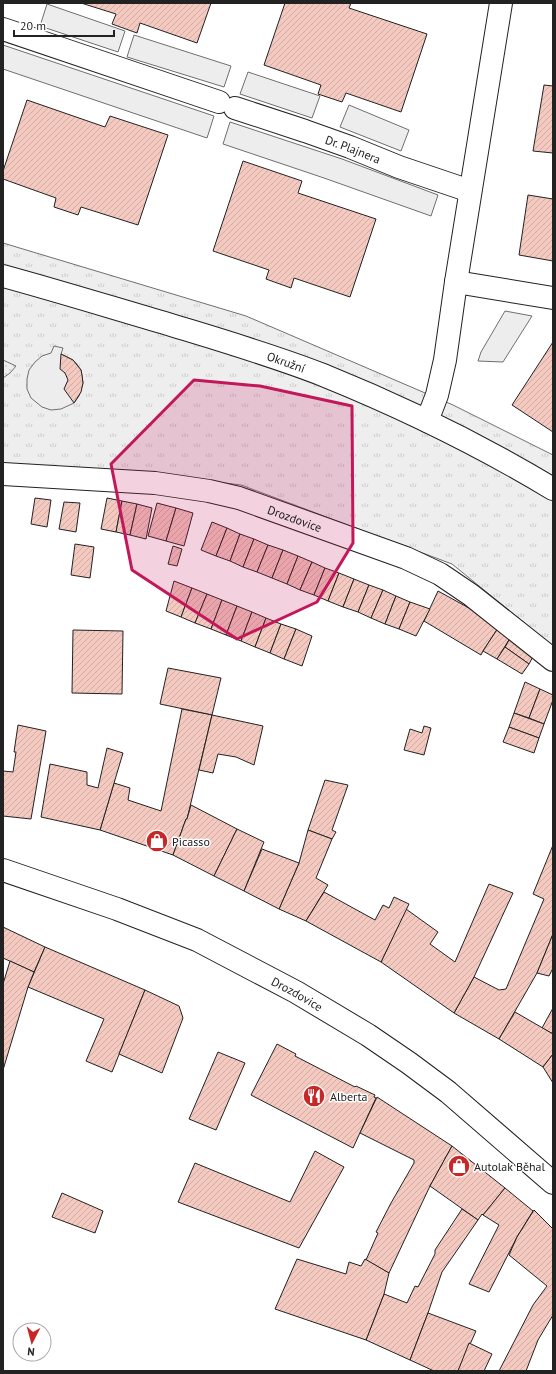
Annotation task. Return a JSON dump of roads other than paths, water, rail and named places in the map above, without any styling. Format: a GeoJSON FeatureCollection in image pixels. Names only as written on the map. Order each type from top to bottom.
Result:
{"type":"FeatureCollection","features":[{"type":"Feature","properties":{"kind":"street"},"geometry":{"type":"LineString","coordinates":[[427,421],[437,395],[444,367],[470,191],[501,3]]}},
{"type":"Feature","properties":{"kind":"street","name":"Dr. Plajnera"},"geometry":{"type":"LineString","coordinates":[[3,29],[305,131],[399,167],[470,191]]}},
{"type":"Feature","properties":{"kind":"street","name":"Okružní"},"geometry":{"type":"LineString","coordinates":[[3,276],[274,357],[364,392],[427,421],[495,456],[553,489]]}},
{"type":"Feature","properties":{"kind":"street"},"geometry":{"type":"LineString","coordinates":[[456,282],[553,298]]}},
{"type":"Feature","properties":{"kind":"street","name":"Drozdovice"},"geometry":{"type":"LineString","coordinates":[[3,474],[155,483],[209,491],[239,498],[406,558],[440,574],[471,595],[553,660]]}},
{"type":"Feature","properties":{"kind":"street","name":"Drozdovice"},"geometry":{"type":"LineString","coordinates":[[3,870],[117,909],[197,940],[296,992],[368,1034],[409,1063],[448,1092],[553,1183]]}},
{"type":"Feature","properties":{"kind":"place","name":"Picasso"},"geometry":{"type":"Point","coordinates":[157,841]}},
{"type":"Feature","properties":{"kind":"place","name":"Alberta"},"geometry":{"type":"Point","coordinates":[314,1096]}},
{"type":"Feature","properties":{"kind":"place","name":"Autolak Běhal"},"geometry":{"type":"Point","coordinates":[459,1166]}}]}
